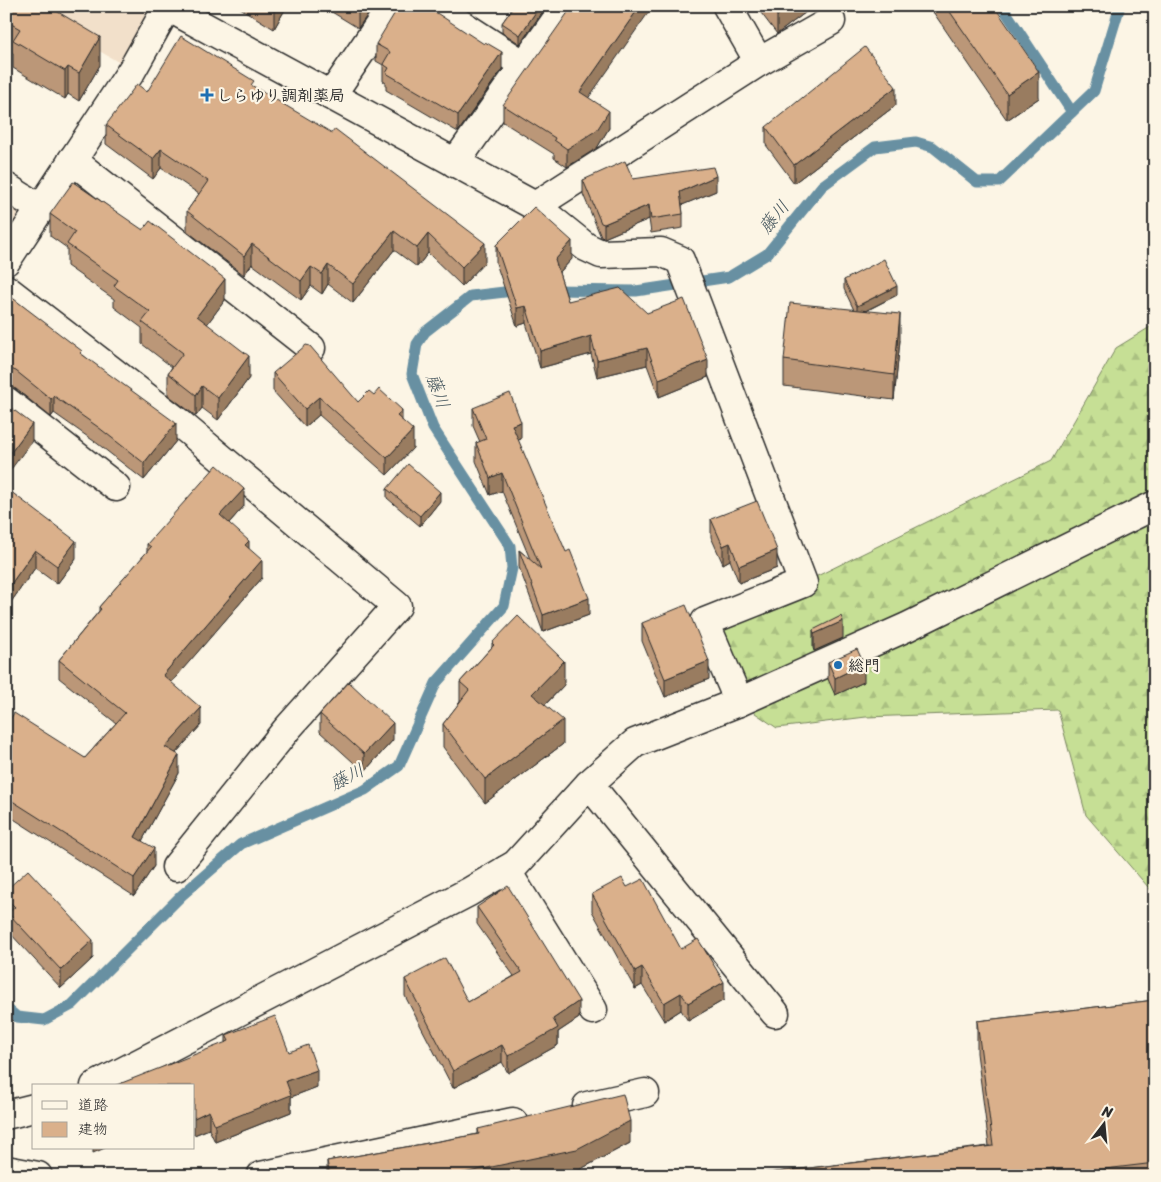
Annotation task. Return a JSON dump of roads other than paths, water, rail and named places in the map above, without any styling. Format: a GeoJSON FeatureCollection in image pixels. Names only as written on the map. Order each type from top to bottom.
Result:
{"type":"FeatureCollection","features":[{"type":"Feature","properties":{"kind":"street"},"geometry":{"type":"LineString","coordinates":[[331,96],[392,6]]}},
{"type":"Feature","properties":{"kind":"street"},"geometry":{"type":"LineString","coordinates":[[433,6],[524,65]]}},
{"type":"Feature","properties":{"kind":"street"},"geometry":{"type":"LineString","coordinates":[[455,164],[566,6]]}},
{"type":"Feature","properties":{"kind":"street"},"geometry":{"type":"LineString","coordinates":[[727,6],[759,62]]}},
{"type":"Feature","properties":{"kind":"street"},"geometry":{"type":"LineString","coordinates":[[6,260],[132,70],[168,7],[535,206],[586,247],[601,254],[661,252],[680,260],[803,583],[705,622],[739,702]]}},
{"type":"Feature","properties":{"kind":"street"},"geometry":{"type":"LineString","coordinates":[[535,206],[759,62],[831,21]]}},
{"type":"Feature","properties":{"kind":"street"},"geometry":{"type":"LineString","coordinates":[[72,160],[311,348]]}},
{"type":"Feature","properties":{"kind":"street"},"geometry":{"type":"LineString","coordinates":[[6,187],[41,209]]}},
{"type":"Feature","properties":{"kind":"street"},"geometry":{"type":"LineString","coordinates":[[6,289],[177,422],[397,606],[287,729],[176,867]]}},
{"type":"Feature","properties":{"kind":"street"},"geometry":{"type":"LineString","coordinates":[[6,401],[116,487]]}},
{"type":"Feature","properties":{"kind":"street"},"geometry":{"type":"LineString","coordinates":[[99,1084],[469,892],[516,864],[589,784],[635,743],[739,702],[907,626],[1155,505]]}},
{"type":"Feature","properties":{"kind":"street"},"geometry":{"type":"LineString","coordinates":[[589,784],[775,1013]]}},
{"type":"Feature","properties":{"kind":"street"},"geometry":{"type":"LineString","coordinates":[[506,870],[593,1010]]}},
{"type":"Feature","properties":{"kind":"street"},"geometry":{"type":"LineString","coordinates":[[261,1176],[645,1093]]}},
{"type":"Feature","properties":{"kind":"street"},"geometry":{"type":"LineString","coordinates":[[6,1115],[32,1108]]}},
{"type":"Feature","properties":{"kind":"street"},"geometry":{"type":"LineString","coordinates":[[6,1170],[38,1176]]}},
{"type":"Feature","properties":{"kind":"waterway"},"geometry":{"type":"LineString","coordinates":[[1002,6],[1072,112]]}},
{"type":"Feature","properties":{"kind":"waterway","name":"藤川"},"geometry":{"type":"LineString","coordinates":[[550,290],[636,291],[729,277],[767,254],[822,186],[875,147],[916,142],[933,147],[977,182],[999,182],[1094,91],[1120,6]]}},
{"type":"Feature","properties":{"kind":"waterway","name":"藤川"},"geometry":{"type":"LineString","coordinates":[[6,1008],[17,1017],[44,1020],[72,1005],[182,895],[241,844],[365,790],[399,766],[436,683],[504,606],[512,568],[510,546],[433,428],[412,374],[417,344],[425,332],[471,296],[521,290]]}},
{"type":"Feature","properties":{"kind":"place","name":"しらゆり調剤薬局"},"geometry":{"type":"Point","coordinates":[207,95]}},
{"type":"Feature","properties":{"kind":"place","name":"総門"},"geometry":{"type":"Point","coordinates":[838,665]}}]}
